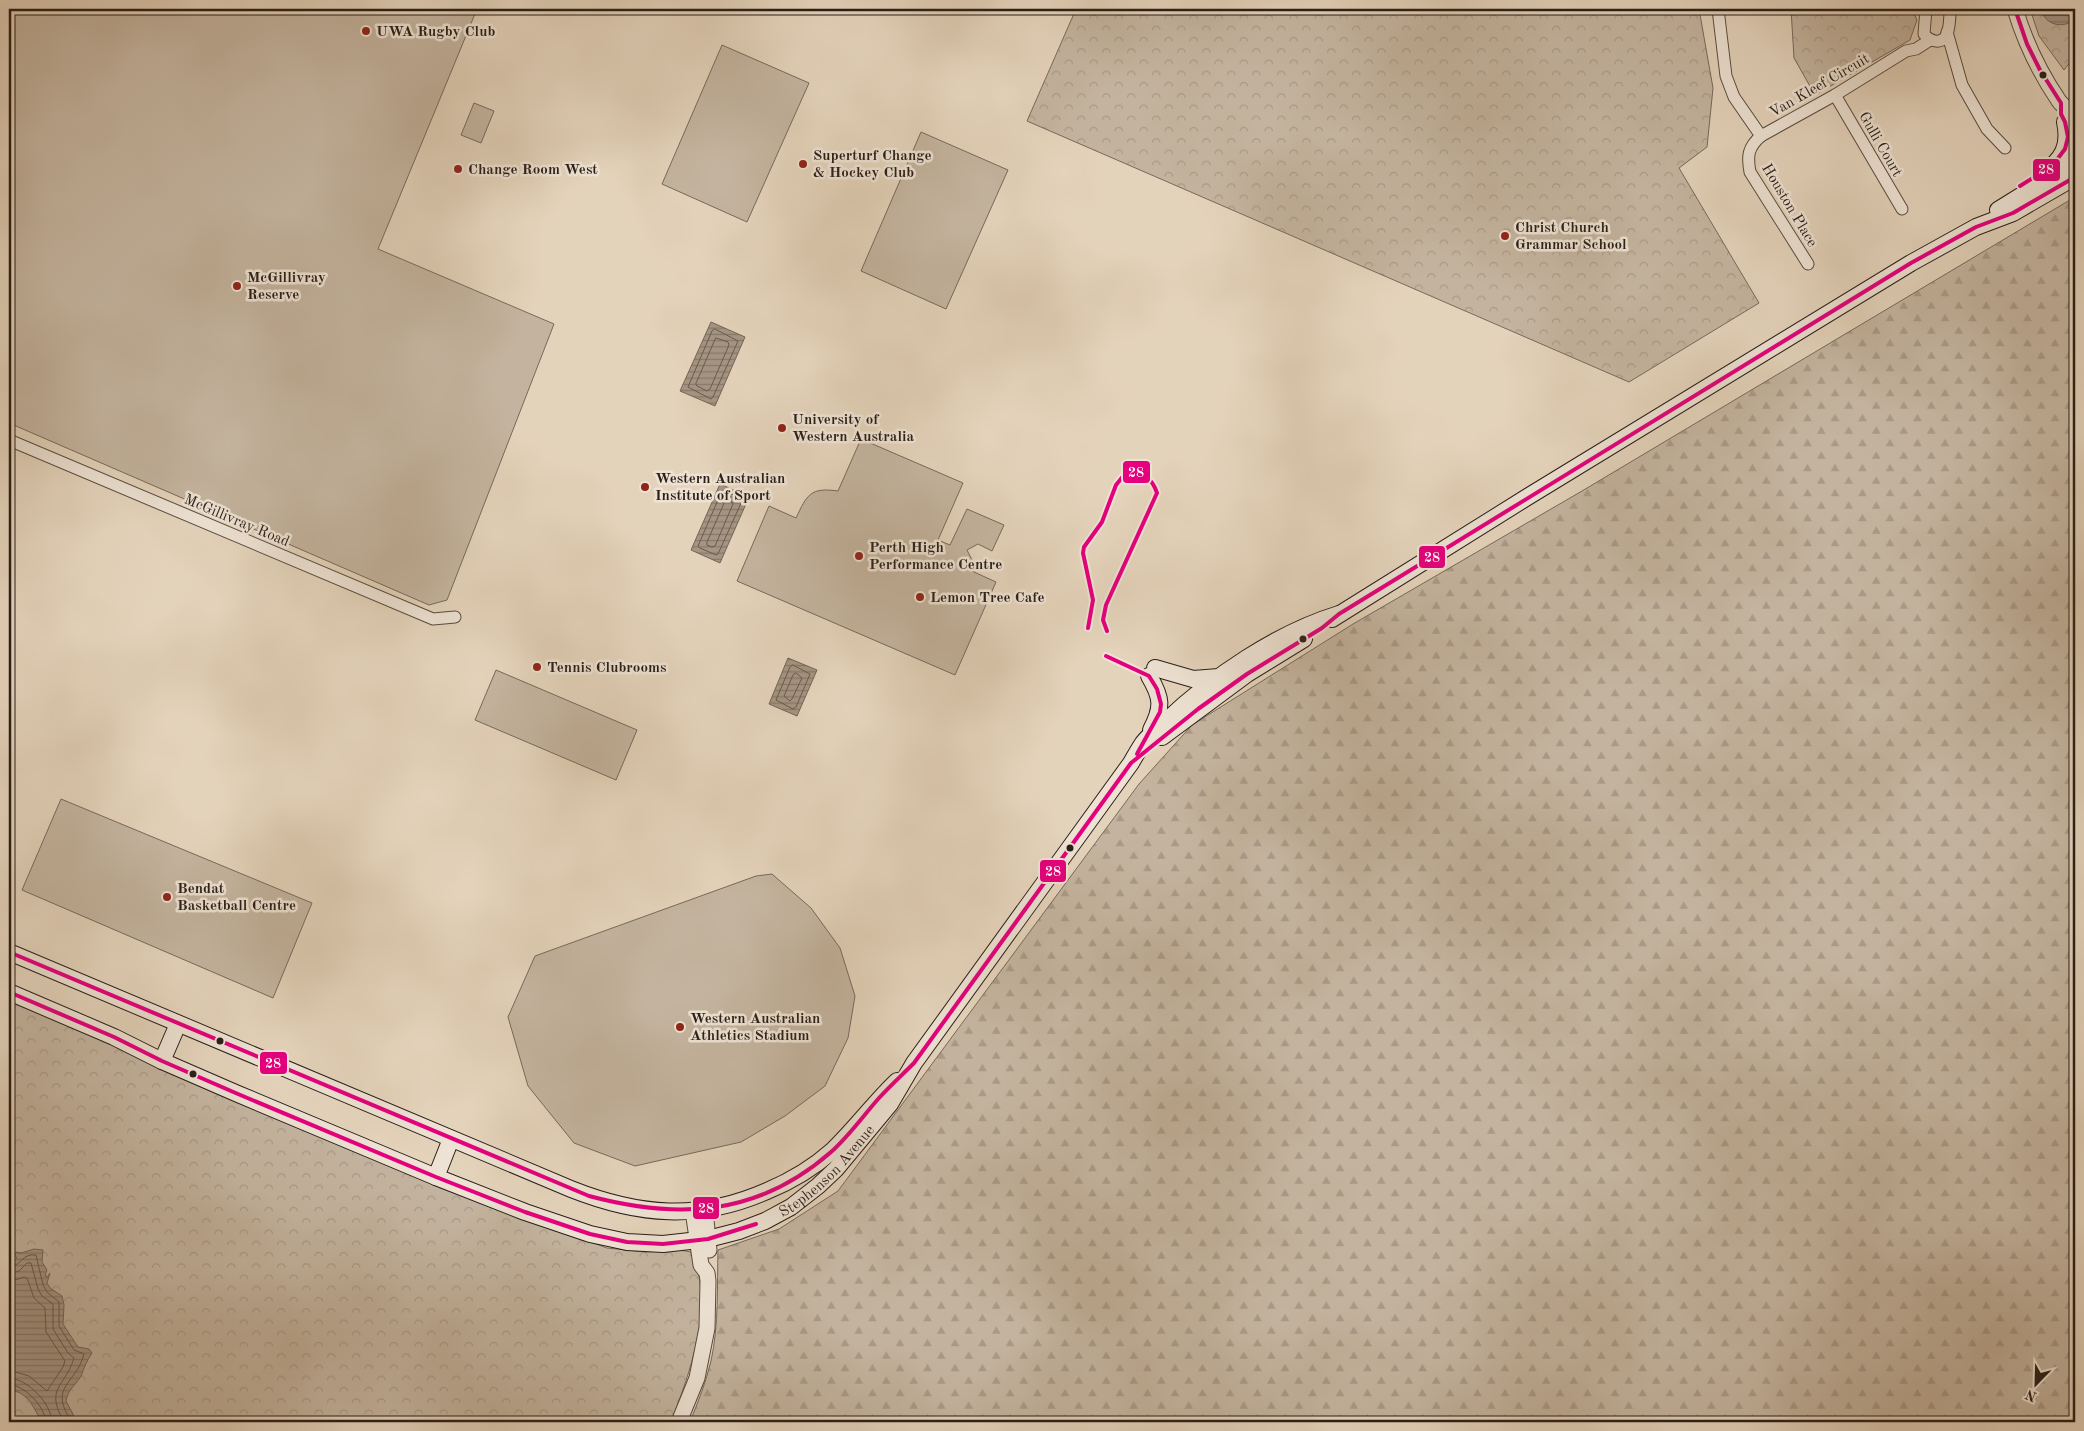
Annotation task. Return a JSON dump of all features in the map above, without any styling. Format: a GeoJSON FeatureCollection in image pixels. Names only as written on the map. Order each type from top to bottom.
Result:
{"type":"FeatureCollection","features":[{"type":"Feature","properties":{"kind":"main road"},"geometry":{"type":"LineString","coordinates":[[1999,208],[2011,192],[2052,166],[2058,160],[2067,142],[2070,119]]}},
{"type":"Feature","properties":{"kind":"main road","name":"Stephenson Avenue"},"geometry":{"type":"LineString","coordinates":[[1976,227],[1999,208],[2075,162]]}},
{"type":"Feature","properties":{"kind":"main road","name":"Stephenson Avenue"},"geometry":{"type":"LineString","coordinates":[[1131,763],[1198,709],[1247,674],[1322,628],[1339,614],[1911,263],[1976,227],[2013,213],[2075,177]]}},
{"type":"Feature","properties":{"kind":"main road","name":"Stephenson Avenue"},"geometry":{"type":"LineString","coordinates":[[9,992],[114,1037],[162,1061],[436,1177],[525,1212],[609,1238],[645,1243],[703,1240],[765,1221],[791,1206],[818,1186],[836,1169],[890,1104],[914,1063],[1131,763],[1144,742],[1182,705],[1221,676],[1269,645],[1316,621],[1339,614]]}},
{"type":"Feature","properties":{"kind":"main road"},"geometry":{"type":"LineString","coordinates":[[1144,742],[1156,721],[1160,708],[1152,672],[1193,679],[1221,676]]}},
{"type":"Feature","properties":{"kind":"main road","name":"Stephenson Avenue"},"geometry":{"type":"LineString","coordinates":[[9,952],[571,1189],[606,1202],[661,1212],[699,1211],[752,1198],[782,1185],[810,1168],[849,1133],[875,1102],[914,1063]]}},
{"type":"Feature","properties":{"kind":"main road"},"geometry":{"type":"LineString","coordinates":[[162,1061],[178,1024]]}},
{"type":"Feature","properties":{"kind":"main road"},"geometry":{"type":"LineString","coordinates":[[436,1177],[451,1139]]}},
{"type":"Feature","properties":{"kind":"street","name":"Van Kleef Circuit"},"geometry":{"type":"LineString","coordinates":[[1718,9],[1726,76],[1734,97],[1761,136],[1835,95],[1906,51],[1916,49],[1930,38],[1945,38],[1948,32]]}},
{"type":"Feature","properties":{"kind":"street"},"geometry":{"type":"LineString","coordinates":[[1926,9],[1930,38],[1956,68]]}},
{"type":"Feature","properties":{"kind":"street"},"geometry":{"type":"LineString","coordinates":[[2015,9],[2027,44],[2060,103],[2061,114],[2070,119],[2075,138]]}},
{"type":"Feature","properties":{"kind":"street"},"geometry":{"type":"LineString","coordinates":[[1954,10],[1948,32],[1962,85],[1987,129],[2005,148]]}},
{"type":"Feature","properties":{"kind":"street","name":"Gulli Court"},"geometry":{"type":"LineString","coordinates":[[1835,95],[1902,209]]}},
{"type":"Feature","properties":{"kind":"street","name":"Houston Place"},"geometry":{"type":"LineString","coordinates":[[1761,136],[1749,150],[1750,172],[1808,264]]}},
{"type":"Feature","properties":{"kind":"street","name":"McGillivray Road"},"geometry":{"type":"LineString","coordinates":[[9,440],[433,619],[455,617]]}},
{"type":"Feature","properties":{"kind":"street"},"geometry":{"type":"LineString","coordinates":[[679,1422],[697,1378],[707,1328],[707,1273],[710,1265],[703,1240],[699,1211]]}},
{"type":"Feature","properties":{"kind":"green space","name":"McGillivray Reserve"},"geometry":{"type":"Polygon","coordinates":[[[9,9],[477,9],[378,249],[554,324],[447,600],[429,605],[9,423],[9,9]]]}},
{"type":"Feature","properties":{"kind":"green space","name":"Christ Church Grammar School"},"geometry":{"type":"Polygon","coordinates":[[[1076,9],[1699,9],[1713,88],[1707,147],[1679,168],[1759,303],[1629,382],[1027,121],[1076,9]]]}},
{"type":"Feature","properties":{"kind":"green space"},"geometry":{"type":"Polygon","coordinates":[[[1791,9],[1912,9],[1917,20],[1910,40],[1815,95],[1794,58],[1791,9]]]}},
{"type":"Feature","properties":{"kind":"green space"},"geometry":{"type":"Polygon","coordinates":[[[2030,9],[2075,9],[2075,56],[2064,70],[2039,36],[2030,9]]]}},
{"type":"Feature","properties":{"kind":"green space"},"geometry":{"type":"Polygon","coordinates":[[[722,45],[809,83],[747,222],[662,184],[722,45]]]}},
{"type":"Feature","properties":{"kind":"green space"},"geometry":{"type":"Polygon","coordinates":[[[474,103],[494,111],[481,143],[461,135],[474,103]]]}},
{"type":"Feature","properties":{"kind":"green space"},"geometry":{"type":"Polygon","coordinates":[[[921,132],[1008,170],[946,309],[861,271],[921,132]]]}},
{"type":"Feature","properties":{"kind":"green space"},"geometry":{"type":"Polygon","coordinates":[[[2075,197],[2075,1422],[690,1422],[707,1377],[714,1347],[718,1250],[779,1229],[838,1191],[1139,784],[1192,725],[1353,624],[1582,491],[2075,197]]]}},
{"type":"Feature","properties":{"kind":"green space","name":"Perth High Performance Centre"},"geometry":{"type":"Polygon","coordinates":[[[861,439],[963,483],[938,540],[950,545],[967,509],[1004,525],[992,551],[978,544],[967,550],[972,560],[974,572],[996,582],[955,675],[737,581],[769,506],[796,518],[811,494],[821,490],[838,491],[861,439]]]}},
{"type":"Feature","properties":{"kind":"green space"},"geometry":{"type":"Polygon","coordinates":[[[496,670],[637,730],[616,780],[475,720],[496,670]]]}},
{"type":"Feature","properties":{"kind":"green space","name":"Bendat Basketball Centre"},"geometry":{"type":"Polygon","coordinates":[[[61,799],[312,903],[273,998],[22,890],[61,799]]]}},
{"type":"Feature","properties":{"kind":"green space","name":"Western Australian Athletics Stadium"},"geometry":{"type":"Polygon","coordinates":[[[772,874],[811,908],[840,948],[855,996],[848,1038],[825,1086],[785,1116],[741,1142],[635,1166],[574,1143],[528,1086],[508,1017],[535,956],[756,876],[772,874]]]}},
{"type":"Feature","properties":{"kind":"green space"},"geometry":{"type":"Polygon","coordinates":[[[9,999],[558,1230],[607,1248],[646,1252],[680,1250],[691,1252],[698,1272],[701,1293],[701,1315],[698,1338],[686,1382],[671,1422],[9,1422],[9,999]]]}},
{"type":"Feature","properties":{"kind":"water"},"geometry":{"type":"Polygon","coordinates":[[[2040,9],[2075,9],[2075,20],[2070,23],[2054,24],[2046,19],[2040,9]]]}},
{"type":"Feature","properties":{"kind":"water"},"geometry":{"type":"Polygon","coordinates":[[[711,322],[745,337],[715,406],[680,391],[711,322]]]}},
{"type":"Feature","properties":{"kind":"water"},"geometry":{"type":"Polygon","coordinates":[[[720,484],[749,497],[720,563],[691,550],[720,484]]]}},
{"type":"Feature","properties":{"kind":"water"},"geometry":{"type":"Polygon","coordinates":[[[788,658],[817,670],[797,716],[769,704],[788,658]]]}},
{"type":"Feature","properties":{"kind":"water"},"geometry":{"type":"Polygon","coordinates":[[[34,1249],[43,1250],[42,1262],[47,1270],[45,1276],[47,1277],[50,1273],[47,1283],[50,1288],[62,1296],[64,1305],[63,1324],[78,1347],[89,1349],[92,1353],[81,1376],[68,1393],[66,1401],[77,1422],[42,1422],[26,1398],[9,1388],[9,1264],[17,1258],[14,1254],[16,1252],[21,1253],[34,1249]]]}},
{"type":"Feature","properties":{"kind":"transit line","name":"28"},"geometry":{"type":"LineString","coordinates":[[2015,9],[2027,44],[2040,70],[2061,103],[2061,114],[2068,137],[2065,149],[2052,166],[2020,186]]}},
{"type":"Feature","properties":{"kind":"transit line","name":"28"},"geometry":{"type":"LineString","coordinates":[[9,952],[589,1196],[622,1204],[686,1210],[716,1207],[746,1200],[775,1189],[803,1173],[831,1152],[879,1098],[914,1063],[1131,763],[1198,709],[1247,674],[1322,628],[1339,614],[1911,263],[1976,227],[2013,213],[2075,177]]}},
{"type":"Feature","properties":{"kind":"transit line","name":"28"},"geometry":{"type":"LineString","coordinates":[[1088,628],[1093,600],[1083,553],[1084,547],[1102,522],[1116,485],[1128,470],[1138,472],[1150,480],[1157,493],[1106,605],[1103,620],[1107,631]]}},
{"type":"Feature","properties":{"kind":"transit line","name":"28"},"geometry":{"type":"LineString","coordinates":[[1106,656],[1149,676],[1157,689],[1161,704],[1160,712],[1137,754]]}},
{"type":"Feature","properties":{"kind":"transit line","name":"28"},"geometry":{"type":"LineString","coordinates":[[9,992],[114,1037],[162,1061],[238,1094],[436,1177],[525,1212],[590,1234],[627,1242],[663,1244],[708,1239],[756,1224]]}},
{"type":"Feature","properties":{"kind":"place","name":"UWA Rugby Club"},"geometry":{"type":"Point","coordinates":[366,31]}},
{"type":"Feature","properties":{"kind":"place","name":"Superturf Change & Hockey Club"},"geometry":{"type":"Point","coordinates":[803,164]}},
{"type":"Feature","properties":{"kind":"place","name":"Change Room West"},"geometry":{"type":"Point","coordinates":[458,169]}},
{"type":"Feature","properties":{"kind":"place","name":"Christ Church Grammar School"},"geometry":{"type":"Point","coordinates":[1505,236]}},
{"type":"Feature","properties":{"kind":"place","name":"McGillivray Reserve"},"geometry":{"type":"Point","coordinates":[237,286]}},
{"type":"Feature","properties":{"kind":"place","name":"University of Western Australia"},"geometry":{"type":"Point","coordinates":[782,428]}},
{"type":"Feature","properties":{"kind":"place","name":"Western Australian Institute of Sport"},"geometry":{"type":"Point","coordinates":[645,487]}},
{"type":"Feature","properties":{"kind":"place","name":"Perth High Performance Centre"},"geometry":{"type":"Point","coordinates":[859,556]}},
{"type":"Feature","properties":{"kind":"place","name":"Lemon Tree Cafe"},"geometry":{"type":"Point","coordinates":[920,597]}},
{"type":"Feature","properties":{"kind":"place","name":"Tennis Clubrooms"},"geometry":{"type":"Point","coordinates":[537,667]}},
{"type":"Feature","properties":{"kind":"place","name":"Bendat Basketball Centre"},"geometry":{"type":"Point","coordinates":[167,897]}},
{"type":"Feature","properties":{"kind":"place","name":"Western Australian Athletics Stadium"},"geometry":{"type":"Point","coordinates":[680,1027]}}]}
